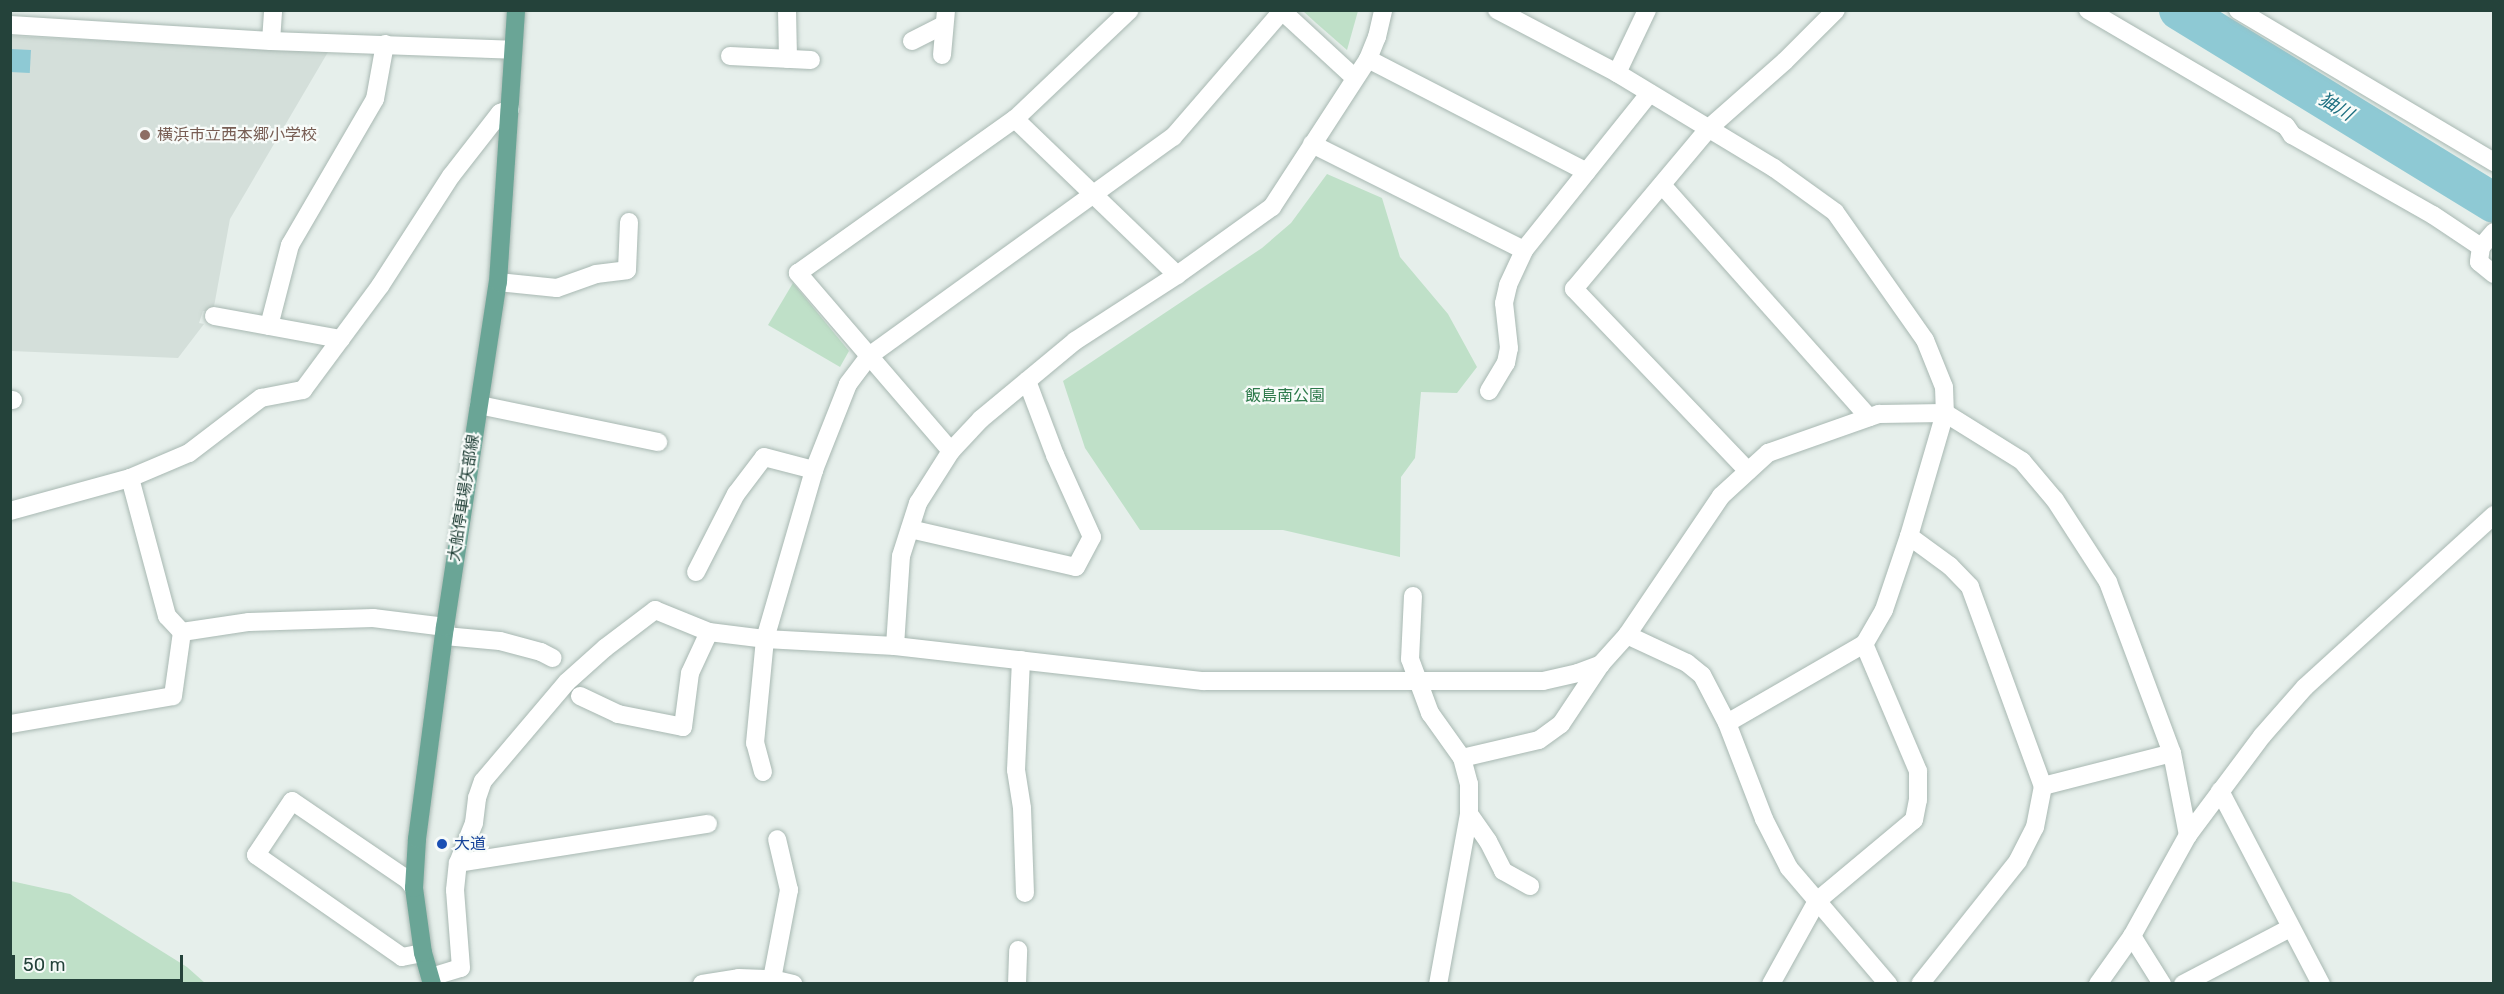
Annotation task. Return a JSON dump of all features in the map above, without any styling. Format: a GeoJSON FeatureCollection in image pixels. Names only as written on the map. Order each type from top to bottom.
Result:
{"type":"FeatureCollection","features":[{"type":"Feature","properties":{"kind":"main road","name":"大船停車場矢部線"},"geometry":{"type":"LineString","coordinates":[[431,980],[423,953],[414,888],[417,839],[445,632],[498,282],[516,10]]}},
{"type":"Feature","properties":{"kind":"street"},"geometry":{"type":"LineString","coordinates":[[271,41],[273,10]]}},
{"type":"Feature","properties":{"kind":"street"},"geometry":{"type":"LineString","coordinates":[[787,10],[788,59]]}},
{"type":"Feature","properties":{"kind":"street"},"geometry":{"type":"LineString","coordinates":[[951,452],[798,273],[1015,119],[1130,10]]}},
{"type":"Feature","properties":{"kind":"street"},"geometry":{"type":"LineString","coordinates":[[895,646],[902,556],[918,503],[951,452],[981,419],[1075,341],[1177,275],[1272,207],[1288,187],[1312,144],[1368,58],[1377,37],[1383,10]]}},
{"type":"Feature","properties":{"kind":"street"},"geometry":{"type":"LineString","coordinates":[[1497,10],[1519,15],[1617,73],[1774,168],[1835,212],[1925,340],[1944,387],[1945,412],[1909,536],[1884,610],[1864,644],[1727,723]]}},
{"type":"Feature","properties":{"kind":"street"},"geometry":{"type":"LineString","coordinates":[[1617,73],[1647,10]]}},
{"type":"Feature","properties":{"kind":"street"},"geometry":{"type":"LineString","coordinates":[[1749,471],[1574,289],[1709,128],[1785,61],[1836,10]]}},
{"type":"Feature","properties":{"kind":"street"},"geometry":{"type":"LineString","coordinates":[[2088,10],[2286,126],[2292,135],[2452,227],[2480,246]]}},
{"type":"Feature","properties":{"kind":"street"},"geometry":{"type":"LineString","coordinates":[[2238,10],[2493,162]]}},
{"type":"Feature","properties":{"kind":"street"},"geometry":{"type":"LineString","coordinates":[[763,772],[755,743],[765,639],[814,470],[848,384],[869,356],[1173,137],[1281,11],[1355,78]]}},
{"type":"Feature","properties":{"kind":"street"},"geometry":{"type":"LineString","coordinates":[[912,41],[945,18]]}},
{"type":"Feature","properties":{"kind":"street"},"geometry":{"type":"LineString","coordinates":[[942,55],[945,18]]}},
{"type":"Feature","properties":{"kind":"street"},"geometry":{"type":"LineString","coordinates":[[10,25],[271,41],[513,50]]}},
{"type":"Feature","properties":{"kind":"street"},"geometry":{"type":"LineString","coordinates":[[270,326],[290,245],[375,99],[385,44]]}},
{"type":"Feature","properties":{"kind":"street"},"geometry":{"type":"LineString","coordinates":[[730,56],[811,60]]}},
{"type":"Feature","properties":{"kind":"street"},"geometry":{"type":"LineString","coordinates":[[1368,58],[1587,172]]}},
{"type":"Feature","properties":{"kind":"street"},"geometry":{"type":"LineString","coordinates":[[1489,391],[1506,363],[1509,348],[1504,303],[1508,285],[1524,249],[1650,93]]}},
{"type":"Feature","properties":{"kind":"street"},"geometry":{"type":"LineString","coordinates":[[10,511],[130,478],[189,453],[261,398],[303,390],[380,286],[451,176],[500,113],[510,109]]}},
{"type":"Feature","properties":{"kind":"street"},"geometry":{"type":"LineString","coordinates":[[1015,119],[1177,275]]}},
{"type":"Feature","properties":{"kind":"street"},"geometry":{"type":"LineString","coordinates":[[1312,144],[1524,249]]}},
{"type":"Feature","properties":{"kind":"street"},"geometry":{"type":"LineString","coordinates":[[1662,185],[1869,417]]}},
{"type":"Feature","properties":{"kind":"street"},"geometry":{"type":"LineString","coordinates":[[498,282],[557,288],[596,274],[627,270],[629,222]]}},
{"type":"Feature","properties":{"kind":"street"},"geometry":{"type":"LineString","coordinates":[[2493,232],[2480,246],[2479,262],[2493,274]]}},
{"type":"Feature","properties":{"kind":"street"},"geometry":{"type":"LineString","coordinates":[[214,316],[341,339]]}},
{"type":"Feature","properties":{"kind":"street"},"geometry":{"type":"LineString","coordinates":[[910,529],[1076,567],[1092,537],[1055,455],[1027,381]]}},
{"type":"Feature","properties":{"kind":"street"},"geometry":{"type":"LineString","coordinates":[[479,405],[658,442]]}},
{"type":"Feature","properties":{"kind":"street"},"geometry":{"type":"LineString","coordinates":[[1462,758],[1539,740],[1561,724],[1721,495],[1768,453],[1879,414],[1945,412],[2022,461],[2055,500],[2108,582],[2172,753],[2188,835]]}},
{"type":"Feature","properties":{"kind":"street"},"geometry":{"type":"LineString","coordinates":[[696,572],[736,494],[764,457],[814,470]]}},
{"type":"Feature","properties":{"kind":"street"},"geometry":{"type":"LineString","coordinates":[[130,478],[167,616],[182,632]]}},
{"type":"Feature","properties":{"kind":"street"},"geometry":{"type":"LineString","coordinates":[[2098,984],[2132,936],[2188,835],[2262,736],[2305,687],[2493,515]]}},
{"type":"Feature","properties":{"kind":"street"},"geometry":{"type":"LineString","coordinates":[[1909,536],[1950,566],[1970,587],[2043,786],[2035,826],[2018,861],[1920,984]]}},
{"type":"Feature","properties":{"kind":"street"},"geometry":{"type":"LineString","coordinates":[[1413,596],[1410,659],[1430,713],[1462,758],[1470,784],[1469,814],[1438,984]]}},
{"type":"Feature","properties":{"kind":"street"},"geometry":{"type":"LineString","coordinates":[[431,980],[461,968],[455,890],[458,863],[474,824],[477,798],[483,781],[576,669],[655,610],[709,632],[765,639],[895,646],[1203,681],[1543,681],[1578,673],[1601,664]]}},
{"type":"Feature","properties":{"kind":"street"},"geometry":{"type":"LineString","coordinates":[[182,632],[249,622],[373,618],[500,641],[541,652],[553,658]]}},
{"type":"Feature","properties":{"kind":"street"},"geometry":{"type":"LineString","coordinates":[[10,724],[173,696],[182,632]]}},
{"type":"Feature","properties":{"kind":"street"},"geometry":{"type":"LineString","coordinates":[[580,696],[618,714],[683,727],[690,673],[709,632]]}},
{"type":"Feature","properties":{"kind":"street"},"geometry":{"type":"LineString","coordinates":[[1626,634],[1687,663],[1702,675],[1727,723],[1769,829],[1789,868],[1888,984]]}},
{"type":"Feature","properties":{"kind":"street"},"geometry":{"type":"LineString","coordinates":[[1771,984],[1816,902],[1914,820],[1918,800],[1918,771],[1864,644]]}},
{"type":"Feature","properties":{"kind":"street"},"geometry":{"type":"LineString","coordinates":[[1021,660],[1016,770],[1022,808],[1025,893]]}},
{"type":"Feature","properties":{"kind":"street"},"geometry":{"type":"LineString","coordinates":[[2043,786],[2172,753]]}},
{"type":"Feature","properties":{"kind":"street"},"geometry":{"type":"LineString","coordinates":[[2220,791],[2321,984]]}},
{"type":"Feature","properties":{"kind":"street"},"geometry":{"type":"LineString","coordinates":[[414,888],[408,880],[292,801],[256,855],[402,957],[423,953]]}},
{"type":"Feature","properties":{"kind":"street"},"geometry":{"type":"LineString","coordinates":[[1469,814],[1488,841],[1503,872],[1530,886]]}},
{"type":"Feature","properties":{"kind":"street"},"geometry":{"type":"LineString","coordinates":[[458,863],[708,824]]}},
{"type":"Feature","properties":{"kind":"street"},"geometry":{"type":"LineString","coordinates":[[772,979],[789,890],[777,839]]}},
{"type":"Feature","properties":{"kind":"street"},"geometry":{"type":"LineString","coordinates":[[2184,984],[2290,928]]}},
{"type":"Feature","properties":{"kind":"street"},"geometry":{"type":"LineString","coordinates":[[2132,936],[2162,984]]}},
{"type":"Feature","properties":{"kind":"street"},"geometry":{"type":"LineString","coordinates":[[1017,984],[1018,950]]}},
{"type":"Feature","properties":{"kind":"street"},"geometry":{"type":"LineString","coordinates":[[702,984],[739,978],[772,979],[793,984]]}},
{"type":"Feature","properties":{"kind":"shaded area","name":"横浜市立西本郷小学校"},"geometry":{"type":"Polygon","coordinates":[[[10,36],[328,52],[230,219],[213,312],[203,311],[199,323],[204,324],[178,358],[11,351],[10,36]]]}},
{"type":"Feature","properties":{"kind":"green space"},"geometry":{"type":"Polygon","coordinates":[[[1303,11],[1358,11],[1347,50],[1315,22],[1303,11]]]}},
{"type":"Feature","properties":{"kind":"green space","name":"飯島南公園"},"geometry":{"type":"Polygon","coordinates":[[[1327,174],[1382,198],[1400,257],[1448,314],[1477,367],[1457,393],[1421,392],[1415,458],[1401,477],[1400,557],[1283,530],[1140,530],[1085,448],[1063,381],[1262,248],[1291,223],[1327,174]]]}},
{"type":"Feature","properties":{"kind":"green space"},"geometry":{"type":"Polygon","coordinates":[[[793,283],[849,351],[840,367],[768,325],[793,283]]]}},
{"type":"Feature","properties":{"kind":"green space"},"geometry":{"type":"Polygon","coordinates":[[[11,881],[70,894],[187,967],[205,983],[11,983],[11,881]]]}},
{"type":"Feature","properties":{"kind":"water"},"geometry":{"type":"Polygon","coordinates":[[[11,49],[31,50],[30,73],[10,72],[11,49]]]}},
{"type":"Feature","properties":{"kind":"waterway","name":"㹨川"},"geometry":{"type":"LineString","coordinates":[[2179,10],[2494,203]]}},
{"type":"Feature","properties":{"kind":"place","name":"横浜市立西本郷小学校"},"geometry":{"type":"Point","coordinates":[145,135]}},
{"type":"Feature","properties":{"kind":"place","name":"大道"},"geometry":{"type":"Point","coordinates":[442,844]}}]}
